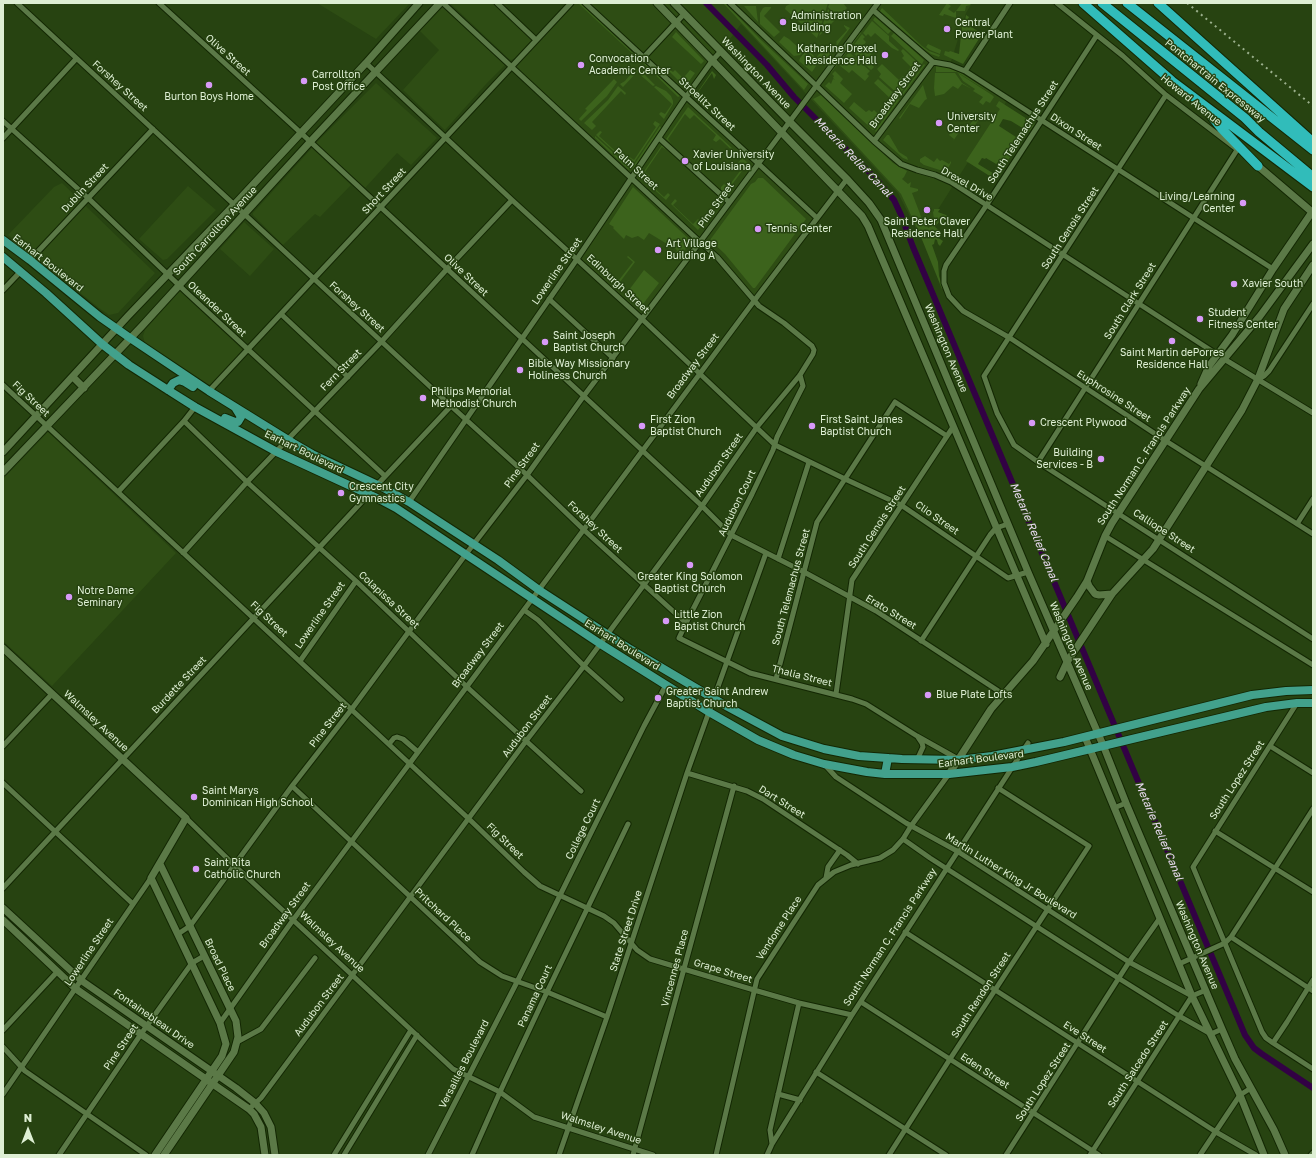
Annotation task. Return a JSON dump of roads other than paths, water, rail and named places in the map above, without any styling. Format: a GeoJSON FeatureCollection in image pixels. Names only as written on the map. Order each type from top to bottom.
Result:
{"type":"FeatureCollection","features":[{"type":"Feature","properties":{"kind":"highway"},"geometry":{"type":"LineString","coordinates":[[1083,3],[1172,81],[1313,187]]}},
{"type":"Feature","properties":{"kind":"highway","name":"Pontchartrain Expressway"},"geometry":{"type":"LineString","coordinates":[[1102,3],[1245,118],[1259,132],[1313,177]]}},
{"type":"Feature","properties":{"kind":"highway","name":"Pontchartrain Expressway"},"geometry":{"type":"LineString","coordinates":[[1127,3],[1313,150]]}},
{"type":"Feature","properties":{"kind":"highway"},"geometry":{"type":"LineString","coordinates":[[1152,3],[1172,16]]}},
{"type":"Feature","properties":{"kind":"highway"},"geometry":{"type":"LineString","coordinates":[[1158,3],[1313,142]]}},
{"type":"Feature","properties":{"kind":"highway"},"geometry":{"type":"LineString","coordinates":[[1200,101],[1221,128],[1258,166]]}},
{"type":"Feature","properties":{"kind":"main road","name":"Earhart Boulevard"},"geometry":{"type":"LineString","coordinates":[[3,240],[100,317],[209,391],[312,454],[378,485],[409,502],[607,634],[766,729],[782,736],[824,749],[859,756],[917,760],[959,760],[992,756],[1085,737],[1252,695],[1286,690],[1313,690]]}},
{"type":"Feature","properties":{"kind":"main road","name":"Earhart Boulevard"},"geometry":{"type":"LineString","coordinates":[[3,257],[21,271],[102,344],[195,407],[277,452],[396,508],[599,643],[709,712],[758,740],[794,755],[845,769],[885,774],[949,774],[1012,767],[1266,707],[1313,702]]}},
{"type":"Feature","properties":{"kind":"main road"},"geometry":{"type":"LineString","coordinates":[[168,390],[173,383],[178,380],[185,382],[194,388],[209,391]]}},
{"type":"Feature","properties":{"kind":"main road"},"geometry":{"type":"LineString","coordinates":[[204,412],[238,422],[241,417],[235,407]]}},
{"type":"Feature","properties":{"kind":"main road"},"geometry":{"type":"LineString","coordinates":[[1156,720],[1160,732]]}},
{"type":"Feature","properties":{"kind":"main road"},"geometry":{"type":"LineString","coordinates":[[885,774],[888,758]]}},
{"type":"Feature","properties":{"kind":"street","name":"Forshey Street"},"geometry":{"type":"LineString","coordinates":[[18,3],[314,280],[382,341],[686,623]]}},
{"type":"Feature","properties":{"kind":"street","name":"Olive Street"},"geometry":{"type":"LineString","coordinates":[[158,3],[301,133],[702,506],[731,535],[766,553]]}},
{"type":"Feature","properties":{"kind":"street","name":"South Carrollton Avenue"},"geometry":{"type":"LineString","coordinates":[[3,452],[167,274],[234,205],[366,63],[419,3]]}},
{"type":"Feature","properties":{"kind":"street","name":"South Carrollton Avenue"},"geometry":{"type":"LineString","coordinates":[[3,472],[84,388],[310,142],[442,3]]}},
{"type":"Feature","properties":{"kind":"street","name":"Palm Street"},"geometry":{"type":"LineString","coordinates":[[442,3],[512,66],[717,257],[759,306],[784,323],[812,346],[814,350]]}},
{"type":"Feature","properties":{"kind":"street"},"geometry":{"type":"LineString","coordinates":[[497,3],[536,40]]}},
{"type":"Feature","properties":{"kind":"street","name":"Short Street"},"geometry":{"type":"LineString","coordinates":[[209,391],[572,3]]}},
{"type":"Feature","properties":{"kind":"street","name":"Stroelitz Street"},"geometry":{"type":"LineString","coordinates":[[585,3],[817,218]]}},
{"type":"Feature","properties":{"kind":"street"},"geometry":{"type":"LineString","coordinates":[[657,3],[862,216],[890,275],[1046,644]]}},
{"type":"Feature","properties":{"kind":"street","name":"Washington Avenue"},"geometry":{"type":"LineString","coordinates":[[673,3],[847,179],[875,210],[902,270],[1067,662],[1107,744],[1126,803],[1222,1029],[1251,1088],[1274,1130],[1285,1155]]}},
{"type":"Feature","properties":{"kind":"street","name":"Drexel Drive"},"geometry":{"type":"LineString","coordinates":[[730,3],[874,141],[901,164],[942,178],[987,205],[1218,355]]}},
{"type":"Feature","properties":{"kind":"street","name":"Pine Street"},"geometry":{"type":"LineString","coordinates":[[178,934],[190,926],[292,786],[351,710],[466,554],[527,475],[583,396],[782,133],[878,3]]}},
{"type":"Feature","properties":{"kind":"street"},"geometry":{"type":"LineString","coordinates":[[965,71],[1010,3]]}},
{"type":"Feature","properties":{"kind":"street","name":"Howard Avenue"},"geometry":{"type":"LineString","coordinates":[[1057,3],[1123,56],[1166,95],[1258,166],[1312,212]]}},
{"type":"Feature","properties":{"kind":"street","name":"Dixon Street"},"geometry":{"type":"LineString","coordinates":[[873,10],[933,62],[950,65],[965,71],[1273,269]]}},
{"type":"Feature","properties":{"kind":"street"},"geometry":{"type":"LineString","coordinates":[[644,57],[684,14]]}},
{"type":"Feature","properties":{"kind":"street","name":"South Telemachus Street"},"geometry":{"type":"LineString","coordinates":[[949,296],[944,283],[944,271],[1097,35]]}},
{"type":"Feature","properties":{"kind":"street","name":"Lowerline Street"},"geometry":{"type":"LineString","coordinates":[[409,502],[577,259],[686,97],[721,51]]}},
{"type":"Feature","properties":{"kind":"street"},"geometry":{"type":"LineString","coordinates":[[3,138],[76,58]]}},
{"type":"Feature","properties":{"kind":"street","name":"Broadway Street"},"geometry":{"type":"LineString","coordinates":[[874,141],[933,62]]}},
{"type":"Feature","properties":{"kind":"street","name":"Edinburgh Street"},"geometry":{"type":"LineString","coordinates":[[366,63],[642,319],[757,427],[774,445],[809,462]]}},
{"type":"Feature","properties":{"kind":"street","name":"South Genois Street"},"geometry":{"type":"LineString","coordinates":[[989,371],[1166,95]]}},
{"type":"Feature","properties":{"kind":"street","name":"Oleander Street"},"geometry":{"type":"LineString","coordinates":[[3,121],[88,198],[167,274],[385,476]]}},
{"type":"Feature","properties":{"kind":"street","name":"Dublin Street"},"geometry":{"type":"LineString","coordinates":[[30,260],[153,129]]}},
{"type":"Feature","properties":{"kind":"street"},"geometry":{"type":"LineString","coordinates":[[659,138],[729,202]]}},
{"type":"Feature","properties":{"kind":"street","name":"South Clark Street"},"geometry":{"type":"LineString","coordinates":[[1038,462],[1237,150]]}},
{"type":"Feature","properties":{"kind":"street","name":"Broadway Street"},"geometry":{"type":"LineString","coordinates":[[220,1023],[229,1008],[293,920],[754,301],[847,179]]}},
{"type":"Feature","properties":{"kind":"street","name":"Fern Street"},"geometry":{"type":"LineString","coordinates":[[183,553],[247,482],[382,341],[446,269],[512,200]]}},
{"type":"Feature","properties":{"kind":"street","name":"South Norman C. Francis Parkway"},"geometry":{"type":"LineString","coordinates":[[1199,389],[1209,366],[1232,335],[1273,269],[1312,212]]}},
{"type":"Feature","properties":{"kind":"street","name":"South Norman C. Francis Parkway"},"geometry":{"type":"LineString","coordinates":[[949,774],[991,710],[1046,644],[1077,597],[1087,581],[1105,536],[1118,513],[1199,389],[1260,316],[1313,244]]}},
{"type":"Feature","properties":{"kind":"street"},"geometry":{"type":"LineString","coordinates":[[1060,677],[1067,662],[1112,594],[1144,560],[1160,539],[1242,410],[1258,379],[1284,309],[1313,265]]}},
{"type":"Feature","properties":{"kind":"street"},"geometry":{"type":"LineString","coordinates":[[890,275],[902,270]]}},
{"type":"Feature","properties":{"kind":"street"},"geometry":{"type":"LineString","coordinates":[[3,290],[21,271]]}},
{"type":"Feature","properties":{"kind":"street","name":"Euphrosine Street"},"geometry":{"type":"LineString","coordinates":[[949,296],[963,311],[1010,338],[1313,534]]}},
{"type":"Feature","properties":{"kind":"street"},"geometry":{"type":"LineString","coordinates":[[549,299],[613,358]]}},
{"type":"Feature","properties":{"kind":"street"},"geometry":{"type":"LineString","coordinates":[[1258,379],[1269,371],[1313,304]]}},
{"type":"Feature","properties":{"kind":"street"},"geometry":{"type":"LineString","coordinates":[[281,314],[348,377]]}},
{"type":"Feature","properties":{"kind":"street","name":"Audubon Street"},"geometry":{"type":"LineString","coordinates":[[249,1109],[260,1098],[469,819],[526,740],[584,666],[599,643],[702,506],[757,427],[800,375],[814,350]]}},
{"type":"Feature","properties":{"kind":"street"},"geometry":{"type":"LineString","coordinates":[[1224,359],[1313,413]]}},
{"type":"Feature","properties":{"kind":"street","name":"Calliope Street"},"geometry":{"type":"LineString","coordinates":[[989,371],[984,376],[997,412],[1014,444],[1038,462],[1160,539],[1313,639]]}},
{"type":"Feature","properties":{"kind":"street"},"geometry":{"type":"LineString","coordinates":[[933,376],[944,372]]}},
{"type":"Feature","properties":{"kind":"street","name":"Audubon Court"},"geometry":{"type":"LineString","coordinates":[[679,638],[803,386],[800,375]]}},
{"type":"Feature","properties":{"kind":"street"},"geometry":{"type":"LineString","coordinates":[[72,378],[84,388]]}},
{"type":"Feature","properties":{"kind":"street","name":"Fig Street"},"geometry":{"type":"LineString","coordinates":[[3,385],[351,710],[410,763],[524,872],[540,886],[560,896]]}},
{"type":"Feature","properties":{"kind":"street","name":"South Telemachus Street"},"geometry":{"type":"LineString","coordinates":[[776,679],[817,522],[895,402],[947,436]]}},
{"type":"Feature","properties":{"kind":"street"},"geometry":{"type":"LineString","coordinates":[[378,485],[451,406]]}},
{"type":"Feature","properties":{"kind":"street"},"geometry":{"type":"LineString","coordinates":[[118,492],[184,421],[195,407]]}},
{"type":"Feature","properties":{"kind":"street","name":"Colapissa Street"},"geometry":{"type":"LineString","coordinates":[[184,421],[247,482],[356,581],[467,687],[581,791]]}},
{"type":"Feature","properties":{"kind":"street","name":"South Genois Street"},"geometry":{"type":"LineString","coordinates":[[836,694],[852,580],[953,427]]}},
{"type":"Feature","properties":{"kind":"street"},"geometry":{"type":"LineString","coordinates":[[778,559],[809,462]]}},
{"type":"Feature","properties":{"kind":"street","name":"Clio Street"},"geometry":{"type":"LineString","coordinates":[[809,462],[901,505],[1008,578],[1016,576]]}},
{"type":"Feature","properties":{"kind":"street"},"geometry":{"type":"LineString","coordinates":[[979,488],[992,483]]}},
{"type":"Feature","properties":{"kind":"street","name":"Burdette Street"},"geometry":{"type":"LineString","coordinates":[[3,888],[369,494]]}},
{"type":"Feature","properties":{"kind":"street"},"geometry":{"type":"LineString","coordinates":[[1297,524],[1313,499]]}},
{"type":"Feature","properties":{"kind":"street"},"geometry":{"type":"LineString","coordinates":[[921,641],[990,535],[996,528],[1008,524]]}},
{"type":"Feature","properties":{"kind":"street"},"geometry":{"type":"LineString","coordinates":[[1105,536],[1313,666]]}},
{"type":"Feature","properties":{"kind":"street","name":"Erato Street"},"geometry":{"type":"LineString","coordinates":[[766,553],[876,611],[1004,694]]}},
{"type":"Feature","properties":{"kind":"street","name":"State Street Drive"},"geometry":{"type":"LineString","coordinates":[[559,1155],[607,1017],[687,773],[766,553]]}},
{"type":"Feature","properties":{"kind":"street"},"geometry":{"type":"LineString","coordinates":[[1016,576],[1028,572]]}},
{"type":"Feature","properties":{"kind":"street","name":"Lowerline Street"},"geometry":{"type":"LineString","coordinates":[[300,661],[356,581]]}},
{"type":"Feature","properties":{"kind":"street"},"geometry":{"type":"LineString","coordinates":[[1087,581],[1095,594],[1099,596],[1112,594]]}},
{"type":"Feature","properties":{"kind":"street"},"geometry":{"type":"LineString","coordinates":[[524,610],[549,630],[584,666],[621,699]]}},
{"type":"Feature","properties":{"kind":"street","name":"Thalia Street"},"geometry":{"type":"LineString","coordinates":[[679,638],[750,673],[836,694],[866,704],[959,760]]}},
{"type":"Feature","properties":{"kind":"street","name":"Walmsley Avenue"},"geometry":{"type":"LineString","coordinates":[[3,648],[453,1069],[500,1092],[534,1117],[634,1152],[653,1155]]}},
{"type":"Feature","properties":{"kind":"street","name":"College Court"},"geometry":{"type":"LineString","coordinates":[[517,982],[644,726],[666,685]]}},
{"type":"Feature","properties":{"kind":"street"},"geometry":{"type":"LineString","coordinates":[[3,746],[52,694]]}},
{"type":"Feature","properties":{"kind":"street","name":"South Lopez Street"},"geometry":{"type":"LineString","coordinates":[[1225,943],[1193,867],[1297,703]]}},
{"type":"Feature","properties":{"kind":"street"},"geometry":{"type":"LineString","coordinates":[[917,760],[923,747],[918,736]]}},
{"type":"Feature","properties":{"kind":"street"},"geometry":{"type":"LineString","coordinates":[[389,744],[394,738],[397,737],[403,739],[418,752]]}},
{"type":"Feature","properties":{"kind":"street"},"geometry":{"type":"LineString","coordinates":[[1085,737],[1192,996],[1240,1095],[1264,1155]]}},
{"type":"Feature","properties":{"kind":"street","name":"South Norman C. Francis Parkway"},"geometry":{"type":"LineString","coordinates":[[767,1155],[772,1144],[852,1015],[1028,743]]}},
{"type":"Feature","properties":{"kind":"street"},"geometry":{"type":"LineString","coordinates":[[1270,746],[1313,773]]}},
{"type":"Feature","properties":{"kind":"street","name":"Martin Luther King Jr Boulevard"},"geometry":{"type":"LineString","coordinates":[[824,764],[836,777],[911,826],[957,851],[1129,962],[1192,996]]}},
{"type":"Feature","properties":{"kind":"street","name":"Dart Street"},"geometry":{"type":"LineString","coordinates":[[687,773],[734,786],[763,799],[840,850],[858,864]]}},
{"type":"Feature","properties":{"kind":"street","name":"Vendome Place"},"geometry":{"type":"LineString","coordinates":[[716,1155],[757,980],[818,885],[834,872],[880,858],[888,854],[903,839],[949,774]]}},
{"type":"Feature","properties":{"kind":"street"},"geometry":{"type":"LineString","coordinates":[[3,783],[133,904]]}},
{"type":"Feature","properties":{"kind":"street","name":"Pritchard Place"},"geometry":{"type":"LineString","coordinates":[[292,786],[480,962],[493,971],[517,982],[547,992],[607,1017]]}},
{"type":"Feature","properties":{"kind":"street","name":"Vincennes Place"},"geometry":{"type":"LineString","coordinates":[[634,1152],[734,786]]}},
{"type":"Feature","properties":{"kind":"street","name":"South Rendon Street"},"geometry":{"type":"LineString","coordinates":[[889,1155],[1089,846],[998,788]]}},
{"type":"Feature","properties":{"kind":"street"},"geometry":{"type":"LineString","coordinates":[[1114,808],[1126,803]]}},
{"type":"Feature","properties":{"kind":"street"},"geometry":{"type":"LineString","coordinates":[[1179,964],[1225,943],[1231,937],[1313,809]]}},
{"type":"Feature","properties":{"kind":"street","name":"Lowerline Street"},"geometry":{"type":"LineString","coordinates":[[3,1094],[82,981],[151,878],[186,818]]}},
{"type":"Feature","properties":{"kind":"street","name":"Panama Court"},"geometry":{"type":"LineString","coordinates":[[472,1154],[586,908],[628,824]]}},
{"type":"Feature","properties":{"kind":"street"},"geometry":{"type":"LineString","coordinates":[[1215,831],[1313,892]]}},
{"type":"Feature","properties":{"kind":"street"},"geometry":{"type":"LineString","coordinates":[[903,839],[1119,979],[1211,1034]]}},
{"type":"Feature","properties":{"kind":"street"},"geometry":{"type":"LineString","coordinates":[[826,878],[828,867],[840,850]]}},
{"type":"Feature","properties":{"kind":"street","name":"Broad Place"},"geometry":{"type":"LineString","coordinates":[[160,864],[236,1021],[238,1042]]}},
{"type":"Feature","properties":{"kind":"street"},"geometry":{"type":"LineString","coordinates":[[151,878],[220,1023],[226,1044],[222,1056],[155,1155]]}},
{"type":"Feature","properties":{"kind":"street","name":"Grape Street"},"geometry":{"type":"LineString","coordinates":[[560,896],[604,916],[614,923],[637,950],[650,959],[799,1003],[852,1015]]}},
{"type":"Feature","properties":{"kind":"street","name":"Fontainebleau Drive"},"geometry":{"type":"LineString","coordinates":[[3,908],[82,981],[146,1027],[212,1071],[255,1103],[264,1113],[271,1127],[274,1155]]}},
{"type":"Feature","properties":{"kind":"street","name":"South Lopez Street"},"geometry":{"type":"LineString","coordinates":[[1006,1155],[1129,962],[1160,918]]}},
{"type":"Feature","properties":{"kind":"street","name":"Fontainebleau Drive"},"geometry":{"type":"LineString","coordinates":[[3,920],[76,989],[249,1109],[254,1114],[261,1127],[263,1154]]}},
{"type":"Feature","properties":{"kind":"street","name":"Eve Street"},"geometry":{"type":"LineString","coordinates":[[905,932],[996,989],[1216,1132],[1256,1155]]}},
{"type":"Feature","properties":{"kind":"street"},"geometry":{"type":"LineString","coordinates":[[1231,937],[1313,991]]}},
{"type":"Feature","properties":{"kind":"street"},"geometry":{"type":"LineString","coordinates":[[1225,943],[1262,1032],[1266,1038],[1313,1069]]}},
{"type":"Feature","properties":{"kind":"street","name":"Pine Street"},"geometry":{"type":"LineString","coordinates":[[59,1155],[141,1034],[192,963],[204,956]]}},
{"type":"Feature","properties":{"kind":"street"},"geometry":{"type":"LineString","coordinates":[[164,1155],[219,1076],[234,1052],[238,1042],[261,1029],[315,958]]}},
{"type":"Feature","properties":{"kind":"street"},"geometry":{"type":"LineString","coordinates":[[3,1030],[57,972]]}},
{"type":"Feature","properties":{"kind":"street"},"geometry":{"type":"LineString","coordinates":[[1273,1043],[1313,980]]}},
{"type":"Feature","properties":{"kind":"street","name":"Versailles Boulevard"},"geometry":{"type":"LineString","coordinates":[[428,1155],[517,982]]}},
{"type":"Feature","properties":{"kind":"street"},"geometry":{"type":"LineString","coordinates":[[1192,996],[1206,990]]}},
{"type":"Feature","properties":{"kind":"street","name":"South Salcedo Street"},"geometry":{"type":"LineString","coordinates":[[1091,1153],[1192,996]]}},
{"type":"Feature","properties":{"kind":"street","name":"Eden Street"},"geometry":{"type":"LineString","coordinates":[[861,1002],[1033,1113],[1091,1153],[1099,1155]]}},
{"type":"Feature","properties":{"kind":"street"},"geometry":{"type":"LineString","coordinates":[[772,1144],[770,1130],[799,1003]]}},
{"type":"Feature","properties":{"kind":"street"},"geometry":{"type":"LineString","coordinates":[[1211,1034],[1222,1029]]}},
{"type":"Feature","properties":{"kind":"street"},"geometry":{"type":"LineString","coordinates":[[334,1155],[412,1030]]}},
{"type":"Feature","properties":{"kind":"street"},"geometry":{"type":"LineString","coordinates":[[344,1155],[417,1035]]}},
{"type":"Feature","properties":{"kind":"street"},"geometry":{"type":"LineString","coordinates":[[401,1046],[408,1050]]}},
{"type":"Feature","properties":{"kind":"street"},"geometry":{"type":"LineString","coordinates":[[3,1047],[25,1071],[146,1155]]}},
{"type":"Feature","properties":{"kind":"street"},"geometry":{"type":"LineString","coordinates":[[816,1072],[946,1155]]}},
{"type":"Feature","properties":{"kind":"street"},"geometry":{"type":"LineString","coordinates":[[1200,1155],[1240,1095],[1251,1088]]}},
{"type":"Feature","properties":{"kind":"street"},"geometry":{"type":"LineString","coordinates":[[778,1094],[800,1100]]}},
{"type":"Feature","properties":{"kind":"street"},"geometry":{"type":"LineString","coordinates":[[360,1113],[367,1117]]}},
{"type":"Feature","properties":{"kind":"waterway","name":"Metarie Relief Canal"},"geometry":{"type":"LineString","coordinates":[[706,3],[767,65],[794,97],[876,179],[894,200],[1245,1035],[1254,1048],[1313,1088]]}},
{"type":"Feature","properties":{"kind":"railway"},"geometry":{"type":"LineString","coordinates":[[1187,3],[1313,106]]}},
{"type":"Feature","properties":{"kind":"place","name":"Administration Building"},"geometry":{"type":"Point","coordinates":[783,22]}},
{"type":"Feature","properties":{"kind":"place","name":"Central Power Plant"},"geometry":{"type":"Point","coordinates":[947,29]}},
{"type":"Feature","properties":{"kind":"place","name":"Katharine Drexel Residence Hall"},"geometry":{"type":"Point","coordinates":[885,55]}},
{"type":"Feature","properties":{"kind":"place","name":"Convocation Academic Center"},"geometry":{"type":"Point","coordinates":[581,65]}},
{"type":"Feature","properties":{"kind":"place","name":"Carrollton Post Office"},"geometry":{"type":"Point","coordinates":[304,81]}},
{"type":"Feature","properties":{"kind":"place","name":"Burton Boys Home"},"geometry":{"type":"Point","coordinates":[209,85]}},
{"type":"Feature","properties":{"kind":"place","name":"University Center"},"geometry":{"type":"Point","coordinates":[939,123]}},
{"type":"Feature","properties":{"kind":"place","name":"Xavier University of Louisiana"},"geometry":{"type":"Point","coordinates":[685,161]}},
{"type":"Feature","properties":{"kind":"place","name":"Living/Learning Center"},"geometry":{"type":"Point","coordinates":[1243,203]}},
{"type":"Feature","properties":{"kind":"place","name":"Saint Peter Claver Residence Hall"},"geometry":{"type":"Point","coordinates":[927,210]}},
{"type":"Feature","properties":{"kind":"place","name":"Tennis Center"},"geometry":{"type":"Point","coordinates":[758,229]}},
{"type":"Feature","properties":{"kind":"place","name":"Art Village Building A"},"geometry":{"type":"Point","coordinates":[658,250]}},
{"type":"Feature","properties":{"kind":"place","name":"Xavier South"},"geometry":{"type":"Point","coordinates":[1234,284]}},
{"type":"Feature","properties":{"kind":"place","name":"Student Fitness Center"},"geometry":{"type":"Point","coordinates":[1200,319]}},
{"type":"Feature","properties":{"kind":"place","name":"Saint Martin dePorres Residence Hall"},"geometry":{"type":"Point","coordinates":[1172,341]}},
{"type":"Feature","properties":{"kind":"place","name":"Saint Joseph Baptist Church"},"geometry":{"type":"Point","coordinates":[545,342]}},
{"type":"Feature","properties":{"kind":"place","name":"Bible Way Missionary Holiness Church"},"geometry":{"type":"Point","coordinates":[520,370]}},
{"type":"Feature","properties":{"kind":"place","name":"Philips Memorial Methodist Church"},"geometry":{"type":"Point","coordinates":[423,398]}},
{"type":"Feature","properties":{"kind":"place","name":"Crescent Plywood"},"geometry":{"type":"Point","coordinates":[1032,423]}},
{"type":"Feature","properties":{"kind":"place","name":"First Zion Baptist Church"},"geometry":{"type":"Point","coordinates":[642,426]}},
{"type":"Feature","properties":{"kind":"place","name":"First Saint James Baptist Church"},"geometry":{"type":"Point","coordinates":[812,426]}},
{"type":"Feature","properties":{"kind":"place","name":"Building Services - B"},"geometry":{"type":"Point","coordinates":[1101,459]}},
{"type":"Feature","properties":{"kind":"place","name":"Crescent City Gymnastics"},"geometry":{"type":"Point","coordinates":[341,493]}},
{"type":"Feature","properties":{"kind":"place","name":"Greater King Solomon Baptist Church"},"geometry":{"type":"Point","coordinates":[690,565]}},
{"type":"Feature","properties":{"kind":"place","name":"Notre Dame Seminary"},"geometry":{"type":"Point","coordinates":[69,597]}},
{"type":"Feature","properties":{"kind":"place","name":"Little Zion Baptist Church"},"geometry":{"type":"Point","coordinates":[666,621]}},
{"type":"Feature","properties":{"kind":"place","name":"Blue Plate Lofts"},"geometry":{"type":"Point","coordinates":[928,695]}},
{"type":"Feature","properties":{"kind":"place","name":"Greater Saint Andrew Baptist Church"},"geometry":{"type":"Point","coordinates":[658,698]}},
{"type":"Feature","properties":{"kind":"place","name":"Saint Marys Dominican High School"},"geometry":{"type":"Point","coordinates":[194,797]}},
{"type":"Feature","properties":{"kind":"place","name":"Saint Rita Catholic Church"},"geometry":{"type":"Point","coordinates":[196,869]}}]}
